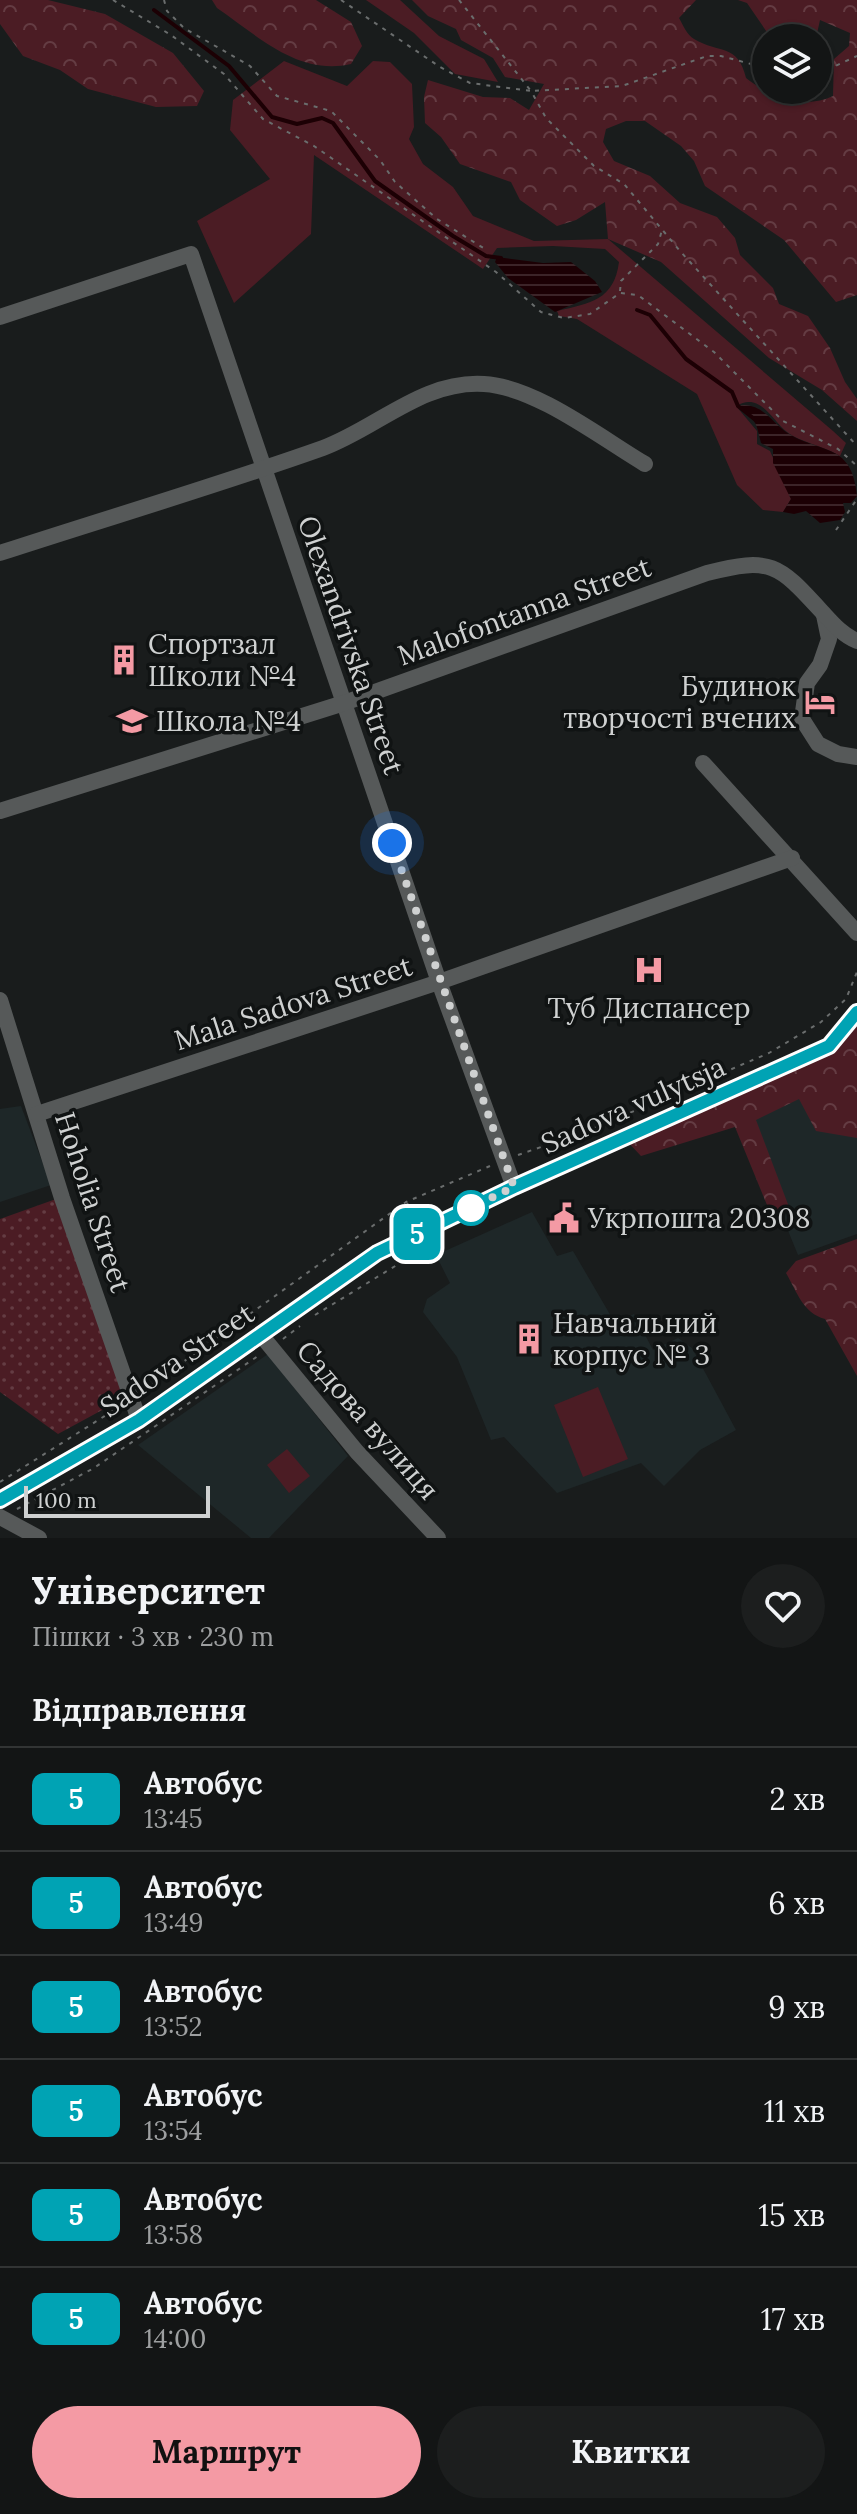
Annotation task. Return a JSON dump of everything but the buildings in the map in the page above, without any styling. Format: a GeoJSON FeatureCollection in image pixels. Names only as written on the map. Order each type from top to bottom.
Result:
{"type":"FeatureCollection","features":[{"type":"Feature","properties":{"kind":"street","name":"Olexandrivska Street"},"geometry":{"type":"LineString","coordinates":[[0,317],[191,254],[439,982],[514,1187]]}},
{"type":"Feature","properties":{"kind":"street"},"geometry":{"type":"LineString","coordinates":[[0,553],[326,446],[436,390],[473,383],[507,389],[536,400],[645,464]]}},
{"type":"Feature","properties":{"kind":"street","name":"Malofontanna Street"},"geometry":{"type":"LineString","coordinates":[[0,811],[344,703],[707,573],[747,563],[770,567],[795,583],[846,636],[857,641]]}},
{"type":"Feature","properties":{"kind":"street"},"geometry":{"type":"LineString","coordinates":[[824,614],[829,639],[820,665],[807,683],[802,719],[818,744],[838,754],[857,757]]}},
{"type":"Feature","properties":{"kind":"street"},"geometry":{"type":"LineString","coordinates":[[703,763],[857,933]]}},
{"type":"Feature","properties":{"kind":"street","name":"Mala Sadova Street"},"geometry":{"type":"LineString","coordinates":[[37,1114],[439,982],[792,858]]}},
{"type":"Feature","properties":{"kind":"street","name":"Hoholia Street"},"geometry":{"type":"LineString","coordinates":[[0,1000],[139,1420]]}},
{"type":"Feature","properties":{"kind":"street","name":"Sadova vulytsja"},"geometry":{"type":"LineString","coordinates":[[261,1335],[377,1253],[514,1187],[829,1046],[857,1012]]}},
{"type":"Feature","properties":{"kind":"street","name":"Sadova Street"},"geometry":{"type":"LineString","coordinates":[[0,1500],[139,1420],[261,1335]]}},
{"type":"Feature","properties":{"kind":"street","name":"Садова вулиця"},"geometry":{"type":"LineString","coordinates":[[261,1335],[357,1452],[438,1538]]}},
{"type":"Feature","properties":{"kind":"street"},"geometry":{"type":"LineString","coordinates":[[0,1517],[39,1538]]}},
{"type":"Feature","properties":{"kind":"path"},"geometry":{"type":"LineString","coordinates":[[113,0],[171,35],[224,74],[263,119],[314,146],[496,272],[541,312],[564,318],[590,314],[620,293],[638,295],[714,352],[783,421],[838,449],[857,466]]}},
{"type":"Feature","properties":{"kind":"path"},"geometry":{"type":"LineString","coordinates":[[164,0],[167,11],[184,28],[250,66],[277,96],[331,111],[380,160],[395,182],[437,219],[485,249]]}},
{"type":"Feature","properties":{"kind":"path"},"geometry":{"type":"LineString","coordinates":[[341,0],[440,67],[470,83],[531,91],[622,86],[707,56],[721,56],[752,64]]}},
{"type":"Feature","properties":{"kind":"path"},"geometry":{"type":"LineString","coordinates":[[459,0],[531,91],[546,118],[594,166],[624,184],[857,446]]}},
{"type":"Feature","properties":{"kind":"path"},"geometry":{"type":"LineString","coordinates":[[832,68],[857,56]]}},
{"type":"Feature","properties":{"kind":"path"},"geometry":{"type":"LineString","coordinates":[[620,293],[621,281],[658,244],[662,229]]}},
{"type":"Feature","properties":{"kind":"path"},"geometry":{"type":"LineString","coordinates":[[836,530],[857,499]]}},
{"type":"Feature","properties":{"kind":"path"},"geometry":{"type":"LineString","coordinates":[[850,511],[857,508]]}},
{"type":"Feature","properties":{"kind":"shaded area"},"geometry":{"type":"Polygon","coordinates":[[[497,257],[543,263],[571,262],[595,281],[602,292],[555,312],[508,278],[495,262],[497,257]]]}},
{"type":"Feature","properties":{"kind":"shaded area"},"geometry":{"type":"Polygon","coordinates":[[[738,406],[758,408],[789,434],[842,458],[854,479],[857,496],[851,503],[843,503],[845,512],[840,520],[820,523],[806,511],[794,514],[783,512],[791,499],[773,463],[773,449],[761,443],[754,421],[738,406]]]}},
{"type":"Feature","properties":{"kind":"shaded area"},"geometry":{"type":"Polygon","coordinates":[[[857,1076],[857,1234],[798,1255],[739,1111],[857,1076]]]}},
{"type":"Feature","properties":{"kind":"shaded area"},"geometry":{"type":"Polygon","coordinates":[[[21,1106],[51,1185],[0,1202],[0,1109],[21,1106]]]}},
{"type":"Feature","properties":{"kind":"shaded area"},"geometry":{"type":"Polygon","coordinates":[[[532,1212],[557,1256],[573,1251],[615,1323],[634,1314],[653,1350],[678,1338],[692,1348],[736,1430],[700,1450],[664,1486],[641,1463],[557,1493],[504,1437],[491,1440],[457,1357],[423,1312],[427,1299],[450,1283],[436,1255],[532,1212]]]}},
{"type":"Feature","properties":{"kind":"shaded area"},"geometry":{"type":"Polygon","coordinates":[[[268,1354],[348,1456],[269,1538],[251,1538],[138,1445],[268,1354]]]}},
{"type":"Feature","properties":{"kind":"green space"},"geometry":{"type":"Polygon","coordinates":[[[0,0],[48,0],[105,14],[173,53],[204,91],[197,106],[156,107],[88,89],[60,70],[23,56],[0,24],[0,0]]]}},
{"type":"Feature","properties":{"kind":"green space"},"geometry":{"type":"Polygon","coordinates":[[[212,0],[316,0],[351,22],[362,46],[351,64],[332,66],[296,59],[248,30],[217,8],[212,0]]]}},
{"type":"Feature","properties":{"kind":"green space"},"geometry":{"type":"Polygon","coordinates":[[[366,0],[400,0],[439,36],[484,59],[498,82],[455,74],[414,33],[366,0]]]}},
{"type":"Feature","properties":{"kind":"green space"},"geometry":{"type":"Polygon","coordinates":[[[412,0],[696,0],[679,18],[685,30],[703,44],[733,54],[738,59],[746,78],[752,82],[752,104],[832,104],[834,59],[849,46],[850,33],[820,20],[819,24],[761,24],[747,3],[738,0],[857,0],[857,295],[836,302],[784,240],[705,186],[694,161],[681,146],[645,121],[626,121],[606,129],[603,142],[614,161],[650,176],[680,203],[717,217],[735,238],[740,255],[773,288],[779,304],[808,316],[830,348],[845,382],[857,399],[857,421],[822,390],[769,358],[661,262],[608,239],[605,202],[576,220],[557,226],[520,200],[511,182],[460,164],[441,137],[425,123],[424,97],[428,80],[483,97],[510,98],[529,110],[544,84],[505,77],[493,58],[461,40],[456,29],[428,16],[412,0]]]}},
{"type":"Feature","properties":{"kind":"green space"},"geometry":{"type":"Polygon","coordinates":[[[284,61],[347,86],[373,61],[390,62],[412,84],[414,127],[409,139],[423,164],[453,187],[473,216],[534,241],[608,239],[846,443],[840,456],[793,436],[761,406],[745,402],[736,406],[757,431],[757,444],[770,451],[791,499],[783,512],[763,510],[737,485],[697,394],[577,319],[559,316],[557,311],[599,298],[612,285],[619,262],[605,249],[553,246],[497,248],[483,269],[314,155],[311,234],[234,303],[197,221],[270,179],[230,130],[233,100],[284,61]]]}},
{"type":"Feature","properties":{"kind":"green space"},"geometry":{"type":"Polygon","coordinates":[[[857,1012],[857,1138],[816,1131],[799,1099],[756,1120],[789,1207],[776,1227],[735,1127],[641,1156],[624,1138],[828,1046],[857,1012]]]}},
{"type":"Feature","properties":{"kind":"green space"},"geometry":{"type":"Polygon","coordinates":[[[56,1199],[128,1396],[58,1434],[0,1392],[0,1219],[56,1199]]]}},
{"type":"Feature","properties":{"kind":"green space"},"geometry":{"type":"Polygon","coordinates":[[[857,1239],[857,1376],[825,1319],[806,1307],[786,1273],[796,1261],[857,1239]]]}},
{"type":"Feature","properties":{"kind":"green space"},"geometry":{"type":"Polygon","coordinates":[[[598,1387],[628,1459],[583,1477],[554,1405],[598,1387]]]}},
{"type":"Feature","properties":{"kind":"green space"},"geometry":{"type":"Polygon","coordinates":[[[287,1449],[310,1476],[289,1493],[267,1465],[287,1449]]]}},
{"type":"Feature","properties":{"kind":"waterway"},"geometry":{"type":"LineString","coordinates":[[154,10],[229,66],[272,117],[297,124],[322,118],[333,123],[375,181],[453,236],[486,256],[501,258]]}},
{"type":"Feature","properties":{"kind":"waterway"},"geometry":{"type":"LineString","coordinates":[[637,310],[650,315],[686,359],[732,392],[738,406],[758,422]]}},
{"type":"Feature","properties":{"kind":"bus line","name":"5"},"geometry":{"type":"LineString","coordinates":[[0,1500],[139,1420],[377,1253],[514,1187],[829,1046],[857,1012]]}},
{"type":"Feature","properties":{"kind":"place","name":"Спортзал Школи №4"},"geometry":{"type":"Point","coordinates":[124,660]}},
{"type":"Feature","properties":{"kind":"place","name":"Будинок творчості вчених"},"geometry":{"type":"Point","coordinates":[820,702]}},
{"type":"Feature","properties":{"kind":"place","name":"Школа №4"},"geometry":{"type":"Point","coordinates":[132,721]}},
{"type":"Feature","properties":{"kind":"place","name":"Туб Диспансер"},"geometry":{"type":"Point","coordinates":[649,970]}},
{"type":"Feature","properties":{"kind":"place","name":"Укрпошта 20308"},"geometry":{"type":"Point","coordinates":[564,1218]}},
{"type":"Feature","properties":{"kind":"place","name":"Навчальний корпус № 3"},"geometry":{"type":"Point","coordinates":[529,1339]}},
{"type":"Feature","properties":{"kind":"route"},"geometry":{"type":"LineString","coordinates":[[392,843],[514,1187],[468,1209],[471,1208]]}}]}
